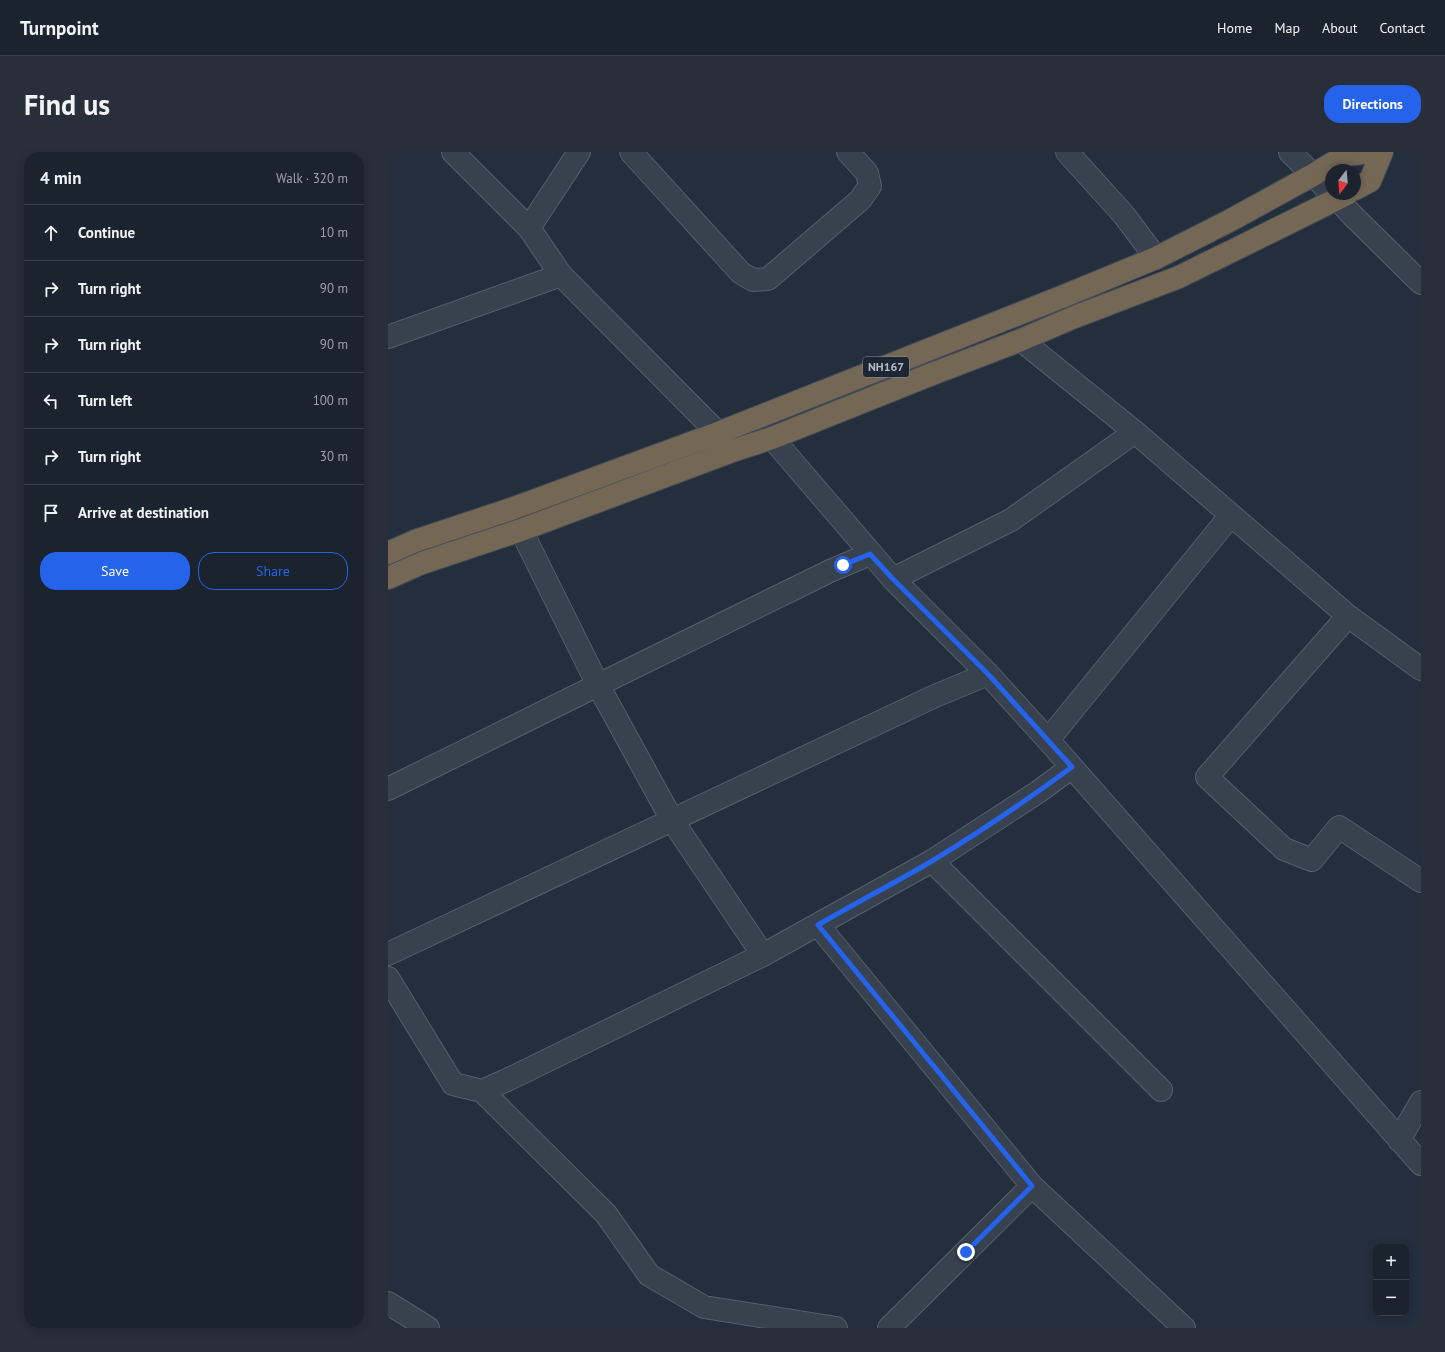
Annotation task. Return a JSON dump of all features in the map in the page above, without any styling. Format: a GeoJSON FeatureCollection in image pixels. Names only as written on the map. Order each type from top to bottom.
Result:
{"type":"FeatureCollection","features":[{"type":"Feature","properties":{"kind":"highway","name":"NH167"},"geometry":{"type":"LineString","coordinates":[[388,553],[415,541],[521,505],[718,433],[1156,258],[1229,221],[1313,175],[1346,155],[1371,152]]}},
{"type":"Feature","properties":{"kind":"highway","name":"NH167"},"geometry":{"type":"LineString","coordinates":[[1361,185],[1370,181],[1382,152]]}},
{"type":"Feature","properties":{"kind":"highway","name":"NH167"},"geometry":{"type":"LineString","coordinates":[[388,578],[422,563],[520,530],[735,450],[772,438],[1021,340],[1072,318],[1179,276],[1329,200]]}},
{"type":"Feature","properties":{"kind":"street"},"geometry":{"type":"LineString","coordinates":[[453,152],[528,228],[561,275],[718,433]]}},
{"type":"Feature","properties":{"kind":"street"},"geometry":{"type":"LineString","coordinates":[[528,228],[579,152]]}},
{"type":"Feature","properties":{"kind":"street"},"geometry":{"type":"LineString","coordinates":[[631,152],[741,273],[753,280],[768,278],[860,200],[870,186],[867,173],[848,152]]}},
{"type":"Feature","properties":{"kind":"street"},"geometry":{"type":"LineString","coordinates":[[1067,152],[1124,215],[1156,258]]}},
{"type":"Feature","properties":{"kind":"street"},"geometry":{"type":"LineString","coordinates":[[1290,152],[1313,175],[1325,183]]}},
{"type":"Feature","properties":{"kind":"street"},"geometry":{"type":"LineString","coordinates":[[1344,200],[1351,214],[1421,283]]}},
{"type":"Feature","properties":{"kind":"street"},"geometry":{"type":"LineString","coordinates":[[388,337],[561,275]]}},
{"type":"Feature","properties":{"kind":"street"},"geometry":{"type":"LineString","coordinates":[[1021,340],[1135,432],[1348,616],[1421,670]]}},
{"type":"Feature","properties":{"kind":"street"},"geometry":{"type":"LineString","coordinates":[[893,579],[1011,520],[1135,432]]}},
{"type":"Feature","properties":{"kind":"street"},"geometry":{"type":"LineString","coordinates":[[772,438],[870,554],[988,674],[1048,740],[1421,1164]]}},
{"type":"Feature","properties":{"kind":"street"},"geometry":{"type":"LineString","coordinates":[[1048,740],[1231,515]]}},
{"type":"Feature","properties":{"kind":"street"},"geometry":{"type":"LineString","coordinates":[[520,530],[598,685],[672,820],[763,955]]}},
{"type":"Feature","properties":{"kind":"street"},"geometry":{"type":"LineString","coordinates":[[388,789],[830,571],[870,554]]}},
{"type":"Feature","properties":{"kind":"street"},"geometry":{"type":"LineString","coordinates":[[1348,616],[1207,777],[1284,849],[1312,860],[1340,827],[1421,881]]}},
{"type":"Feature","properties":{"kind":"street"},"geometry":{"type":"LineString","coordinates":[[388,954],[935,696],[988,674]]}},
{"type":"Feature","properties":{"kind":"street"},"geometry":{"type":"LineString","coordinates":[[482,1091],[763,955],[818,925],[932,860],[1038,792],[1072,767]]}},
{"type":"Feature","properties":{"kind":"street"},"geometry":{"type":"LineString","coordinates":[[932,860],[1161,1090]]}},
{"type":"Feature","properties":{"kind":"street"},"geometry":{"type":"LineString","coordinates":[[818,925],[1032,1186],[1184,1328]]}},
{"type":"Feature","properties":{"kind":"street"},"geometry":{"type":"LineString","coordinates":[[388,978],[453,1084],[482,1091],[606,1214],[649,1275],[704,1307],[836,1328]]}},
{"type":"Feature","properties":{"kind":"street"},"geometry":{"type":"LineString","coordinates":[[1399,1140],[1421,1102]]}},
{"type":"Feature","properties":{"kind":"street"},"geometry":{"type":"LineString","coordinates":[[889,1328],[1032,1186]]}},
{"type":"Feature","properties":{"kind":"street"},"geometry":{"type":"LineString","coordinates":[[388,1303],[428,1328]]}},
{"type":"Feature","properties":{"kind":"route"},"geometry":{"type":"LineString","coordinates":[[843,565],[870,554],[988,674],[1072,767],[1038,792],[932,860],[818,925],[1032,1186],[966,1252]]}}]}
